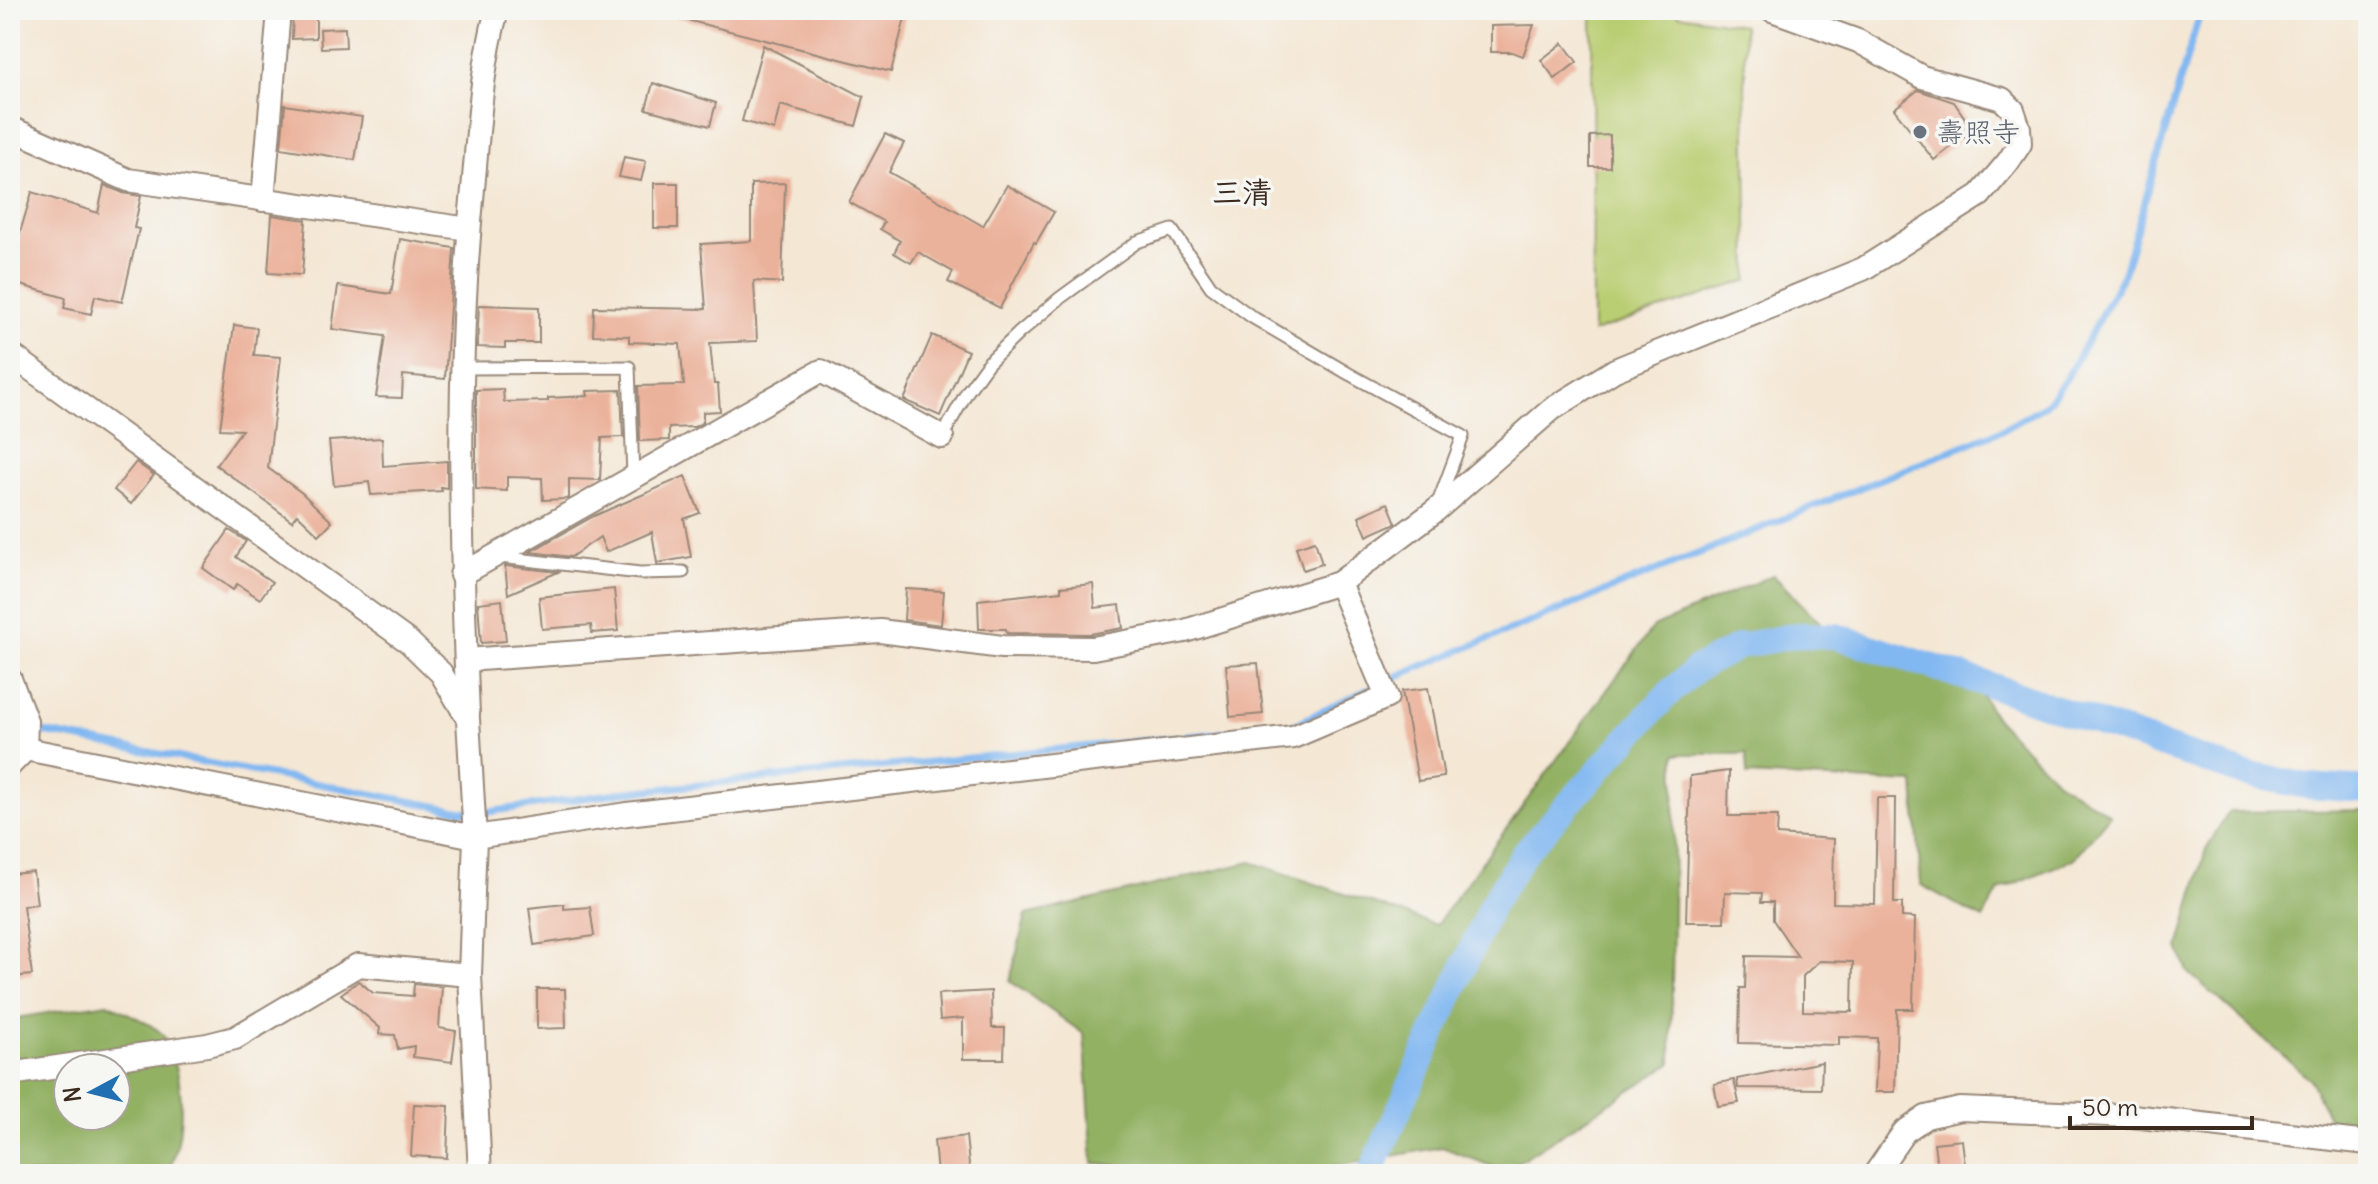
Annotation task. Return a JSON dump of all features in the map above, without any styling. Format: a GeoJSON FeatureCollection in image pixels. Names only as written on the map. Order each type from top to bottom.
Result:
{"type":"FeatureCollection","features":[{"type":"Feature","properties":{"kind":"street"},"geometry":{"type":"LineString","coordinates":[[263,200],[279,10]]}},
{"type":"Feature","properties":{"kind":"street"},"geometry":{"type":"LineString","coordinates":[[480,1174],[470,975],[474,820],[461,575],[462,368],[469,229],[487,46],[497,10]]}},
{"type":"Feature","properties":{"kind":"street"},"geometry":{"type":"LineString","coordinates":[[466,660],[880,631],[1002,647],[1093,648],[1185,631],[1339,583],[1435,511],[1552,409],[1615,370],[1863,269],[1980,195],[2020,144],[2013,110],[2002,99],[1922,77],[1858,41],[1772,10]]}},
{"type":"Feature","properties":{"kind":"street"},"geometry":{"type":"LineString","coordinates":[[10,128],[128,180],[469,229]]}},
{"type":"Feature","properties":{"kind":"street"},"geometry":{"type":"LineString","coordinates":[[10,354],[409,642],[441,673],[468,719]]}},
{"type":"Feature","properties":{"kind":"street"},"geometry":{"type":"LineString","coordinates":[[461,575],[498,557],[633,476],[821,371],[942,437]]}},
{"type":"Feature","properties":{"kind":"street"},"geometry":{"type":"LineString","coordinates":[[10,679],[26,721],[15,754],[474,820],[627,814],[1293,737],[1387,697],[1339,583]]}},
{"type":"Feature","properties":{"kind":"street"},"geometry":{"type":"LineString","coordinates":[[10,1074],[207,1045],[235,1038],[358,965],[470,975]]}},
{"type":"Feature","properties":{"kind":"street"},"geometry":{"type":"LineString","coordinates":[[1875,1174],[1904,1132],[1926,1117],[1960,1109],[2132,1116],[2368,1143]]}},
{"type":"Feature","properties":{"kind":"lane"},"geometry":{"type":"LineString","coordinates":[[942,437],[967,392],[988,363],[1019,333],[1060,298],[1137,242],[1172,230],[1211,287],[1252,317],[1463,436],[1435,511]]}},
{"type":"Feature","properties":{"kind":"lane"},"geometry":{"type":"LineString","coordinates":[[462,368],[629,367],[633,476]]}},
{"type":"Feature","properties":{"kind":"lane"},"geometry":{"type":"LineString","coordinates":[[498,557],[640,573],[683,572]]}},
{"type":"Feature","properties":{"kind":"green space"},"geometry":{"type":"Polygon","coordinates":[[[1592,10],[1676,10],[1679,15],[1744,25],[1748,280],[1593,332],[1592,10]]]}},
{"type":"Feature","properties":{"kind":"green space"},"geometry":{"type":"Polygon","coordinates":[[[1773,575],[1840,643],[1979,691],[1997,720],[2057,781],[2110,815],[2074,859],[1999,890],[1983,919],[1921,885],[1914,783],[1747,775],[1746,754],[1675,754],[1671,1064],[1504,1171],[1442,1147],[1294,1174],[1208,1174],[1093,1163],[1084,1034],[1010,981],[1026,915],[1251,862],[1436,925],[1653,627],[1773,575]]]}},
{"type":"Feature","properties":{"kind":"green space"},"geometry":{"type":"Polygon","coordinates":[[[2368,810],[2368,1135],[2334,1130],[2310,1079],[2188,972],[2179,948],[2206,849],[2229,812],[2368,810]]]}},
{"type":"Feature","properties":{"kind":"green space"},"geometry":{"type":"Polygon","coordinates":[[[107,1003],[162,1034],[176,1065],[181,1104],[178,1143],[166,1174],[10,1174],[10,1019],[107,1003]]]}},
{"type":"Feature","properties":{"kind":"building"},"geometry":{"type":"Polygon","coordinates":[[[676,10],[907,10],[891,72],[675,17],[676,10]]]}},
{"type":"Feature","properties":{"kind":"building"},"geometry":{"type":"Polygon","coordinates":[[[293,11],[316,11],[316,38],[292,39],[293,11]]]}},
{"type":"Feature","properties":{"kind":"building"},"geometry":{"type":"Polygon","coordinates":[[[1534,25],[1523,56],[1512,52],[1491,52],[1491,26],[1534,25]]]}},
{"type":"Feature","properties":{"kind":"building"},"geometry":{"type":"Polygon","coordinates":[[[345,28],[346,47],[321,48],[320,29],[345,28]]]}},
{"type":"Feature","properties":{"kind":"building"},"geometry":{"type":"Polygon","coordinates":[[[1563,43],[1577,62],[1555,79],[1541,60],[1563,43]]]}},
{"type":"Feature","properties":{"kind":"building"},"geometry":{"type":"Polygon","coordinates":[[[763,45],[864,97],[856,126],[780,105],[774,130],[742,121],[763,45]]]}},
{"type":"Feature","properties":{"kind":"building"},"geometry":{"type":"Polygon","coordinates":[[[653,83],[716,103],[710,126],[646,109],[653,83]]]}},
{"type":"Feature","properties":{"kind":"building"},"geometry":{"type":"Polygon","coordinates":[[[1918,90],[1954,102],[1973,130],[1934,160],[1894,109],[1918,90]]]}},
{"type":"Feature","properties":{"kind":"building"},"geometry":{"type":"Polygon","coordinates":[[[285,105],[362,117],[355,160],[281,148],[285,105]]]}},
{"type":"Feature","properties":{"kind":"building"},"geometry":{"type":"Polygon","coordinates":[[[885,134],[904,143],[889,172],[983,226],[1007,185],[1054,212],[1034,242],[1000,308],[948,282],[953,272],[918,252],[911,263],[894,253],[900,241],[880,229],[884,222],[849,202],[885,134]]]}},
{"type":"Feature","properties":{"kind":"building"},"geometry":{"type":"Polygon","coordinates":[[[1610,135],[1610,167],[1590,167],[1590,136],[1610,135]]]}},
{"type":"Feature","properties":{"kind":"building"},"geometry":{"type":"Polygon","coordinates":[[[624,157],[646,161],[641,181],[619,177],[624,157]]]}},
{"type":"Feature","properties":{"kind":"building"},"geometry":{"type":"Polygon","coordinates":[[[654,183],[678,183],[678,228],[654,228],[654,183]]]}},
{"type":"Feature","properties":{"kind":"building"},"geometry":{"type":"Polygon","coordinates":[[[785,183],[782,283],[754,281],[757,341],[710,343],[720,411],[703,412],[703,422],[694,427],[669,428],[669,440],[640,441],[638,386],[684,385],[680,344],[629,342],[629,336],[593,335],[594,307],[706,309],[701,244],[751,241],[751,184],[785,183]]]}},
{"type":"Feature","properties":{"kind":"building"},"geometry":{"type":"Polygon","coordinates":[[[104,185],[141,196],[134,228],[139,229],[122,302],[95,296],[91,314],[64,308],[66,298],[10,282],[10,266],[32,192],[98,213],[104,185]]]}},
{"type":"Feature","properties":{"kind":"building"},"geometry":{"type":"Polygon","coordinates":[[[272,215],[306,220],[302,275],[268,273],[272,215]]]}},
{"type":"Feature","properties":{"kind":"building"},"geometry":{"type":"Polygon","coordinates":[[[400,239],[454,248],[445,379],[403,375],[402,398],[376,397],[385,336],[332,329],[338,286],[391,294],[400,239]]]}},
{"type":"Feature","properties":{"kind":"building"},"geometry":{"type":"Polygon","coordinates":[[[479,305],[539,307],[539,343],[505,343],[505,348],[477,347],[479,305]]]}},
{"type":"Feature","properties":{"kind":"building"},"geometry":{"type":"Polygon","coordinates":[[[234,325],[257,328],[254,355],[281,357],[268,468],[302,493],[332,522],[319,535],[297,514],[292,521],[216,465],[242,430],[220,429],[234,325]]]}},
{"type":"Feature","properties":{"kind":"building"},"geometry":{"type":"Polygon","coordinates":[[[932,335],[968,351],[940,416],[904,400],[932,335]]]}},
{"type":"Feature","properties":{"kind":"building"},"geometry":{"type":"Polygon","coordinates":[[[503,389],[504,402],[548,401],[548,398],[588,396],[587,391],[621,390],[623,437],[602,438],[600,480],[569,479],[569,498],[566,499],[543,500],[542,478],[507,477],[507,491],[476,489],[476,390],[503,389]]]}},
{"type":"Feature","properties":{"kind":"building"},"geometry":{"type":"Polygon","coordinates":[[[382,438],[383,466],[447,461],[447,488],[441,487],[442,491],[371,495],[369,482],[334,486],[329,441],[382,438]]]}},
{"type":"Feature","properties":{"kind":"building"},"geometry":{"type":"Polygon","coordinates":[[[136,462],[154,475],[131,504],[114,490],[136,462]]]}},
{"type":"Feature","properties":{"kind":"building"},"geometry":{"type":"Polygon","coordinates":[[[685,476],[700,513],[684,519],[691,557],[657,563],[652,532],[606,552],[600,537],[571,557],[530,552],[594,516],[685,476]]]}},
{"type":"Feature","properties":{"kind":"building"},"geometry":{"type":"Polygon","coordinates":[[[1388,503],[1396,523],[1367,536],[1359,516],[1388,503]]]}},
{"type":"Feature","properties":{"kind":"building"},"geometry":{"type":"Polygon","coordinates":[[[229,530],[246,541],[236,557],[272,582],[260,599],[237,584],[233,590],[203,568],[229,530]]]}},
{"type":"Feature","properties":{"kind":"building"},"geometry":{"type":"Polygon","coordinates":[[[1315,541],[1322,564],[1303,570],[1296,547],[1315,541]]]}},
{"type":"Feature","properties":{"kind":"building"},"geometry":{"type":"Polygon","coordinates":[[[505,566],[558,572],[508,594],[505,566]]]}},
{"type":"Feature","properties":{"kind":"building"},"geometry":{"type":"Polygon","coordinates":[[[1093,584],[1095,608],[1120,605],[1123,628],[1090,634],[1007,633],[1006,629],[979,629],[978,600],[1061,591],[1061,587],[1093,584]]]}},
{"type":"Feature","properties":{"kind":"building"},"geometry":{"type":"Polygon","coordinates":[[[614,589],[618,631],[592,633],[591,625],[542,629],[539,597],[614,589]]]}},
{"type":"Feature","properties":{"kind":"building"},"geometry":{"type":"Polygon","coordinates":[[[906,589],[944,591],[941,625],[904,620],[906,589]]]}},
{"type":"Feature","properties":{"kind":"building"},"geometry":{"type":"Polygon","coordinates":[[[502,600],[506,641],[481,643],[478,603],[502,600]]]}},
{"type":"Feature","properties":{"kind":"building"},"geometry":{"type":"Polygon","coordinates":[[[1258,663],[1263,714],[1230,717],[1226,665],[1258,663]]]}},
{"type":"Feature","properties":{"kind":"building"},"geometry":{"type":"Polygon","coordinates":[[[1428,688],[1444,777],[1418,781],[1402,691],[1428,688]]]}},
{"type":"Feature","properties":{"kind":"building"},"geometry":{"type":"Polygon","coordinates":[[[1729,771],[1728,816],[1778,816],[1777,835],[1834,839],[1833,903],[1875,904],[1877,798],[1895,798],[1894,903],[1902,903],[1902,917],[1915,918],[1913,1009],[1897,1009],[1895,1092],[1875,1092],[1877,1038],[1839,1037],[1839,1045],[1739,1043],[1740,988],[1745,988],[1746,956],[1798,957],[1773,920],[1773,902],[1761,902],[1762,893],[1725,892],[1724,922],[1686,922],[1690,776],[1729,771]],[[1819,961],[1803,976],[1803,1011],[1852,1012],[1853,962],[1819,961]]]}},
{"type":"Feature","properties":{"kind":"building"},"geometry":{"type":"Polygon","coordinates":[[[33,872],[37,904],[23,906],[32,975],[10,977],[10,874],[33,872]]]}},
{"type":"Feature","properties":{"kind":"building"},"geometry":{"type":"Polygon","coordinates":[[[564,904],[564,909],[590,907],[594,936],[534,945],[529,908],[564,904]]]}},
{"type":"Feature","properties":{"kind":"building"},"geometry":{"type":"Polygon","coordinates":[[[359,981],[373,993],[413,996],[414,984],[442,987],[439,1028],[456,1031],[452,1062],[413,1057],[414,1046],[398,1049],[395,1035],[379,1034],[380,1028],[341,994],[359,981]]]}},
{"type":"Feature","properties":{"kind":"building"},"geometry":{"type":"Polygon","coordinates":[[[537,989],[565,989],[566,1028],[537,1029],[537,989]]]}},
{"type":"Feature","properties":{"kind":"building"},"geometry":{"type":"Polygon","coordinates":[[[991,991],[992,1028],[1005,1028],[1004,1059],[963,1059],[963,1018],[940,1020],[938,994],[991,991]]]}},
{"type":"Feature","properties":{"kind":"building"},"geometry":{"type":"Polygon","coordinates":[[[1822,1062],[1821,1089],[1738,1088],[1737,1079],[1822,1062]]]}},
{"type":"Feature","properties":{"kind":"building"},"geometry":{"type":"Polygon","coordinates":[[[1734,1080],[1739,1103],[1718,1106],[1714,1084],[1734,1080]]]}},
{"type":"Feature","properties":{"kind":"building"},"geometry":{"type":"Polygon","coordinates":[[[414,1104],[449,1106],[447,1158],[411,1156],[414,1104]]]}},
{"type":"Feature","properties":{"kind":"building"},"geometry":{"type":"Polygon","coordinates":[[[966,1136],[970,1174],[937,1174],[934,1140],[966,1136]]]}},
{"type":"Feature","properties":{"kind":"building"},"geometry":{"type":"Polygon","coordinates":[[[1962,1140],[1966,1174],[1938,1174],[1934,1143],[1962,1140]]]}},
{"type":"Feature","properties":{"kind":"waterway"},"geometry":{"type":"LineString","coordinates":[[44,732],[462,811],[488,812],[617,793],[1292,726],[1390,679],[2002,430],[2046,405],[2066,379],[2123,275],[2201,10]]}},
{"type":"Feature","properties":{"kind":"waterway"},"geometry":{"type":"LineString","coordinates":[[1370,1174],[1492,904],[1524,853],[1665,697],[1696,669],[1740,646],[1798,635],[1836,636],[1996,687],[2244,774],[2307,786],[2368,790]]}},
{"type":"Feature","properties":{"kind":"place","name":"壽照寺"},"geometry":{"type":"Point","coordinates":[1920,132]}},
{"type":"Feature","properties":{"kind":"district","name":"三清"},"geometry":{"type":"Point","coordinates":[1242,192]}}]}
